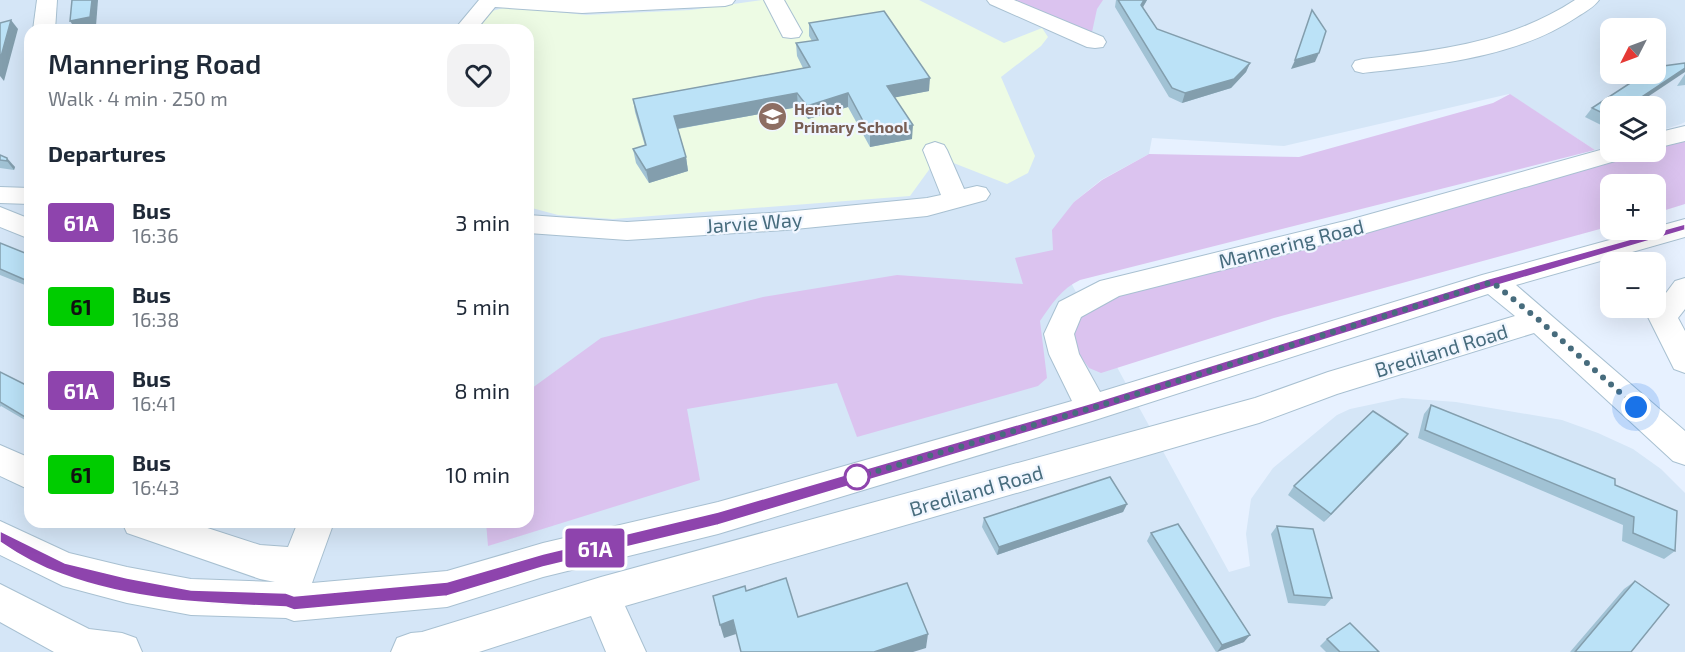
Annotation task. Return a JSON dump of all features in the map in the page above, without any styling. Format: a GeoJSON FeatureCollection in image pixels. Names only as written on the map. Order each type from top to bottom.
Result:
{"type":"FeatureCollection","features":[{"type":"Feature","properties":{"kind":"street"},"geometry":{"type":"LineString","coordinates":[[45,24],[48,0]]}},
{"type":"Feature","properties":{"kind":"street"},"geometry":{"type":"LineString","coordinates":[[470,24],[490,0],[582,7],[725,0]]}},
{"type":"Feature","properties":{"kind":"street"},"geometry":{"type":"LineString","coordinates":[[774,0],[791,32]]}},
{"type":"Feature","properties":{"kind":"street"},"geometry":{"type":"LineString","coordinates":[[997,0],[1095,42]]}},
{"type":"Feature","properties":{"kind":"street"},"geometry":{"type":"LineString","coordinates":[[1361,62],[1440,56],[1498,43],[1528,34],[1575,3]]}},
{"type":"Feature","properties":{"kind":"street"},"geometry":{"type":"LineString","coordinates":[[1052,45],[1070,33]]}},
{"type":"Feature","properties":{"kind":"street"},"geometry":{"type":"LineString","coordinates":[[1666,138],[1685,133]]}},
{"type":"Feature","properties":{"kind":"street","name":"Jarvie Way"},"geometry":{"type":"LineString","coordinates":[[534,224],[627,231],[785,221],[927,207],[967,197],[935,150]]}},
{"type":"Feature","properties":{"kind":"street","name":"Mannering Road"},"geometry":{"type":"LineString","coordinates":[[1092,408],[1064,354],[1059,334],[1069,310],[1110,288],[1349,230],[1600,158]]}},
{"type":"Feature","properties":{"kind":"street"},"geometry":{"type":"LineString","coordinates":[[0,195],[24,196]]}},
{"type":"Feature","properties":{"kind":"street"},"geometry":{"type":"LineString","coordinates":[[0,216],[24,227]]}},
{"type":"Feature","properties":{"kind":"street"},"geometry":{"type":"LineString","coordinates":[[0,537],[63,569],[127,585],[191,597],[286,600],[294,603],[447,589],[543,560],[718,518],[1092,408],[1492,282],[1685,228]]}},
{"type":"Feature","properties":{"kind":"street"},"geometry":{"type":"LineString","coordinates":[[1492,282],[1539,320],[1685,451]]}},
{"type":"Feature","properties":{"kind":"street"},"geometry":{"type":"LineString","coordinates":[[1685,288],[1663,317],[1685,361]]}},
{"type":"Feature","properties":{"kind":"street","name":"Brediland Road"},"geometry":{"type":"LineString","coordinates":[[411,652],[422,651],[601,595],[1259,410],[1328,384],[1539,320]]}},
{"type":"Feature","properties":{"kind":"street"},"geometry":{"type":"LineString","coordinates":[[0,459],[24,472]]}},
{"type":"Feature","properties":{"kind":"street"},"geometry":{"type":"LineString","coordinates":[[158,528],[260,562],[302,565]]}},
{"type":"Feature","properties":{"kind":"street"},"geometry":{"type":"LineString","coordinates":[[286,600],[302,565],[314,528]]}},
{"type":"Feature","properties":{"kind":"street"},"geometry":{"type":"LineString","coordinates":[[601,595],[626,652]]}},
{"type":"Feature","properties":{"kind":"street"},"geometry":{"type":"LineString","coordinates":[[0,602],[85,648],[122,652]]}},
{"type":"Feature","properties":{"kind":"shaded area"},"geometry":{"type":"Polygon","coordinates":[[[0,0],[1685,0],[1685,122],[1681,124],[1666,129],[1666,96],[1600,96],[1600,149],[1595,150],[1509,94],[1284,146],[1152,138],[1149,154],[1101,180],[1074,202],[1053,250],[1229,572],[1250,566],[1246,534],[1251,499],[1273,468],[1337,415],[1350,409],[1402,398],[1456,402],[1562,420],[1633,449],[1661,469],[1685,493],[1685,652],[0,652],[0,0]]]}},
{"type":"Feature","properties":{"kind":"shaded area","name":"Heriot Primary School"},"geometry":{"type":"Polygon","coordinates":[[[762,0],[919,0],[1004,43],[1042,28],[1048,37],[1041,46],[1001,77],[1035,156],[1028,173],[1007,184],[951,162],[931,167],[910,196],[613,219],[558,215],[534,209],[534,24],[481,24],[492,11],[507,7],[586,15],[691,10],[762,0]]]}},
{"type":"Feature","properties":{"kind":"shaded area"},"geometry":{"type":"Polygon","coordinates":[[[1014,0],[1103,0],[1097,9],[1092,32],[1014,0]]]}},
{"type":"Feature","properties":{"kind":"shaded area"},"geometry":{"type":"Polygon","coordinates":[[[1510,94],[1595,150],[1080,280],[1062,292],[1040,321],[1047,378],[1038,386],[857,437],[837,383],[687,409],[700,480],[488,546],[486,528],[534,528],[534,387],[601,338],[763,297],[897,275],[1023,284],[1015,258],[1053,250],[1052,230],[1074,202],[1102,180],[1149,154],[1299,157],[1493,103],[1510,94]]]}},
{"type":"Feature","properties":{"kind":"shaded area"},"geometry":{"type":"Polygon","coordinates":[[[1685,139],[1685,204],[1666,210],[1666,174],[1600,174],[1600,229],[1274,318],[1101,373],[1089,368],[1069,341],[1075,317],[1107,296],[1608,162],[1666,162],[1666,145],[1685,139]]]}},
{"type":"Feature","properties":{"kind":"building"},"geometry":{"type":"Polygon","coordinates":[[[72,0],[92,0],[90,17],[70,21],[72,0]]]}},
{"type":"Feature","properties":{"kind":"building"},"geometry":{"type":"Polygon","coordinates":[[[1118,0],[1144,0],[1141,5],[1157,29],[1250,63],[1234,79],[1185,93],[1172,88],[1118,0]]]}},
{"type":"Feature","properties":{"kind":"building"},"geometry":{"type":"Polygon","coordinates":[[[1312,10],[1326,31],[1319,53],[1295,60],[1312,10]]]}},
{"type":"Feature","properties":{"kind":"building"},"geometry":{"type":"Polygon","coordinates":[[[884,11],[930,78],[887,86],[913,125],[870,134],[848,93],[807,106],[797,93],[674,116],[686,157],[646,170],[633,149],[646,145],[633,99],[810,67],[796,43],[818,40],[809,23],[884,11]]]}},
{"type":"Feature","properties":{"kind":"building"},"geometry":{"type":"Polygon","coordinates":[[[11,20],[0,60],[0,23],[11,20]]]}},
{"type":"Feature","properties":{"kind":"building"},"geometry":{"type":"Polygon","coordinates":[[[1685,63],[1685,68],[1666,81],[1666,66],[1685,63]]]}},
{"type":"Feature","properties":{"kind":"building"},"geometry":{"type":"Polygon","coordinates":[[[1629,84],[1661,84],[1643,96],[1610,96],[1629,84]]]}},
{"type":"Feature","properties":{"kind":"building"},"geometry":{"type":"Polygon","coordinates":[[[1600,103],[1600,112],[1592,108],[1600,103]]]}},
{"type":"Feature","properties":{"kind":"building"},"geometry":{"type":"Polygon","coordinates":[[[0,155],[7,158],[7,161],[0,160],[0,155]]]}},
{"type":"Feature","properties":{"kind":"building"},"geometry":{"type":"Polygon","coordinates":[[[0,243],[24,253],[24,279],[0,269],[0,243]]]}},
{"type":"Feature","properties":{"kind":"building"},"geometry":{"type":"Polygon","coordinates":[[[0,372],[24,384],[24,416],[0,402],[0,372]]]}},
{"type":"Feature","properties":{"kind":"building"},"geometry":{"type":"Polygon","coordinates":[[[1431,405],[1615,479],[1615,485],[1677,511],[1675,551],[1633,533],[1634,517],[1425,430],[1431,405]]]}},
{"type":"Feature","properties":{"kind":"building"},"geometry":{"type":"Polygon","coordinates":[[[1373,411],[1408,434],[1331,514],[1294,486],[1373,411]]]}},
{"type":"Feature","properties":{"kind":"building"},"geometry":{"type":"Polygon","coordinates":[[[1110,477],[1127,504],[999,547],[984,518],[1110,477]]]}},
{"type":"Feature","properties":{"kind":"building"},"geometry":{"type":"Polygon","coordinates":[[[1178,524],[1250,635],[1222,645],[1151,533],[1178,524]]]}},
{"type":"Feature","properties":{"kind":"building"},"geometry":{"type":"Polygon","coordinates":[[[1277,526],[1313,529],[1332,598],[1294,595],[1277,526]]]}},
{"type":"Feature","properties":{"kind":"building"},"geometry":{"type":"Polygon","coordinates":[[[786,578],[798,617],[907,583],[928,634],[874,652],[741,652],[733,620],[720,625],[713,596],[745,586],[746,591],[786,578]]]}},
{"type":"Feature","properties":{"kind":"building"},"geometry":{"type":"Polygon","coordinates":[[[1635,581],[1669,605],[1631,652],[1575,652],[1635,581]]]}},
{"type":"Feature","properties":{"kind":"building"},"geometry":{"type":"Polygon","coordinates":[[[1350,623],[1379,652],[1340,652],[1327,639],[1350,623]]]}},
{"type":"Feature","properties":{"kind":"bus line","name":"61A"},"geometry":{"type":"LineString","coordinates":[[0,537],[63,569],[127,585],[191,597],[286,600],[294,603],[447,589],[543,560],[718,518],[1092,408],[1492,282],[1685,228]]}},
{"type":"Feature","properties":{"kind":"place","name":"Heriot Primary School"},"geometry":{"type":"Point","coordinates":[773,117]}},
{"type":"Feature","properties":{"kind":"route"},"geometry":{"type":"LineString","coordinates":[[857,477],[847,480],[1092,408],[1492,282],[1539,320],[1636,407]]}}]}
